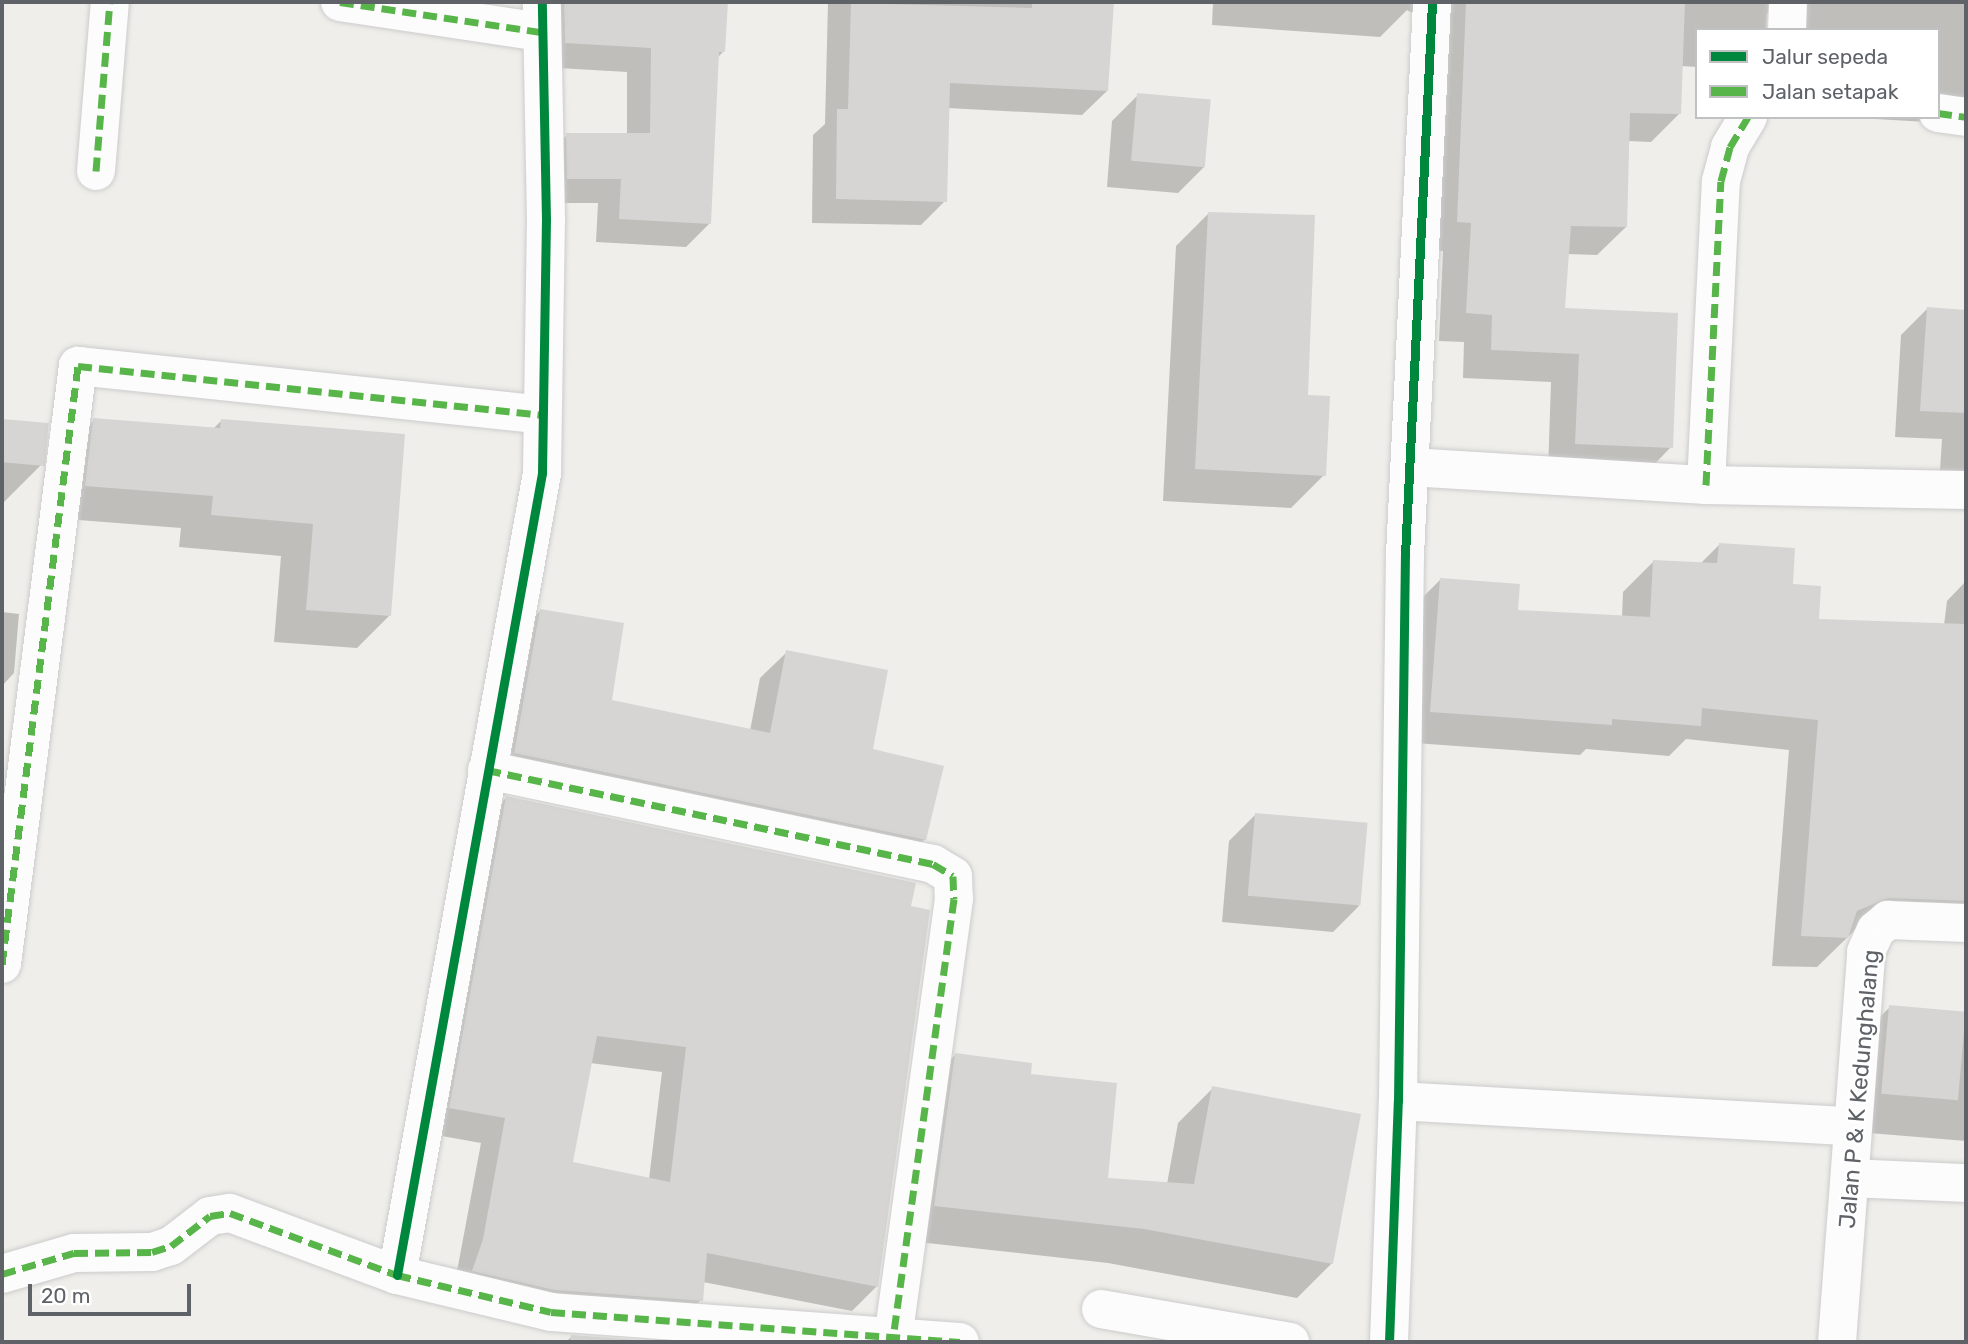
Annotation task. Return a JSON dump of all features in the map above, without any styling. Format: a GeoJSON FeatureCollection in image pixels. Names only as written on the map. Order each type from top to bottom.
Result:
{"type":"FeatureCollection","features":[{"type":"Feature","properties":{"kind":"street"},"geometry":{"type":"LineString","coordinates":[[96,172],[110,2]]}},
{"type":"Feature","properties":{"kind":"street"},"geometry":{"type":"LineString","coordinates":[[340,2],[541,17],[546,220],[542,473],[397,1275]]}},
{"type":"Feature","properties":{"kind":"street"},"geometry":{"type":"LineString","coordinates":[[1389,1342],[1398,1101],[1405,555],[1432,2]]}},
{"type":"Feature","properties":{"kind":"street"},"geometry":{"type":"LineString","coordinates":[[1787,28],[1788,2]]}},
{"type":"Feature","properties":{"kind":"street"},"geometry":{"type":"LineString","coordinates":[[1940,113],[1966,117]]}},
{"type":"Feature","properties":{"kind":"street"},"geometry":{"type":"LineString","coordinates":[[1706,485],[1721,181],[1730,147],[1747,119]]}},
{"type":"Feature","properties":{"kind":"street"},"geometry":{"type":"LineString","coordinates":[[2,964],[6,906],[78,366],[541,415]]}},
{"type":"Feature","properties":{"kind":"street"},"geometry":{"type":"LineString","coordinates":[[1410,467],[1706,485],[1966,490]]}},
{"type":"Feature","properties":{"kind":"street"},"geometry":{"type":"LineString","coordinates":[[487,770],[933,864],[953,876],[894,1334]]}},
{"type":"Feature","properties":{"kind":"street","name":"Jalan P & K Kedunghalang"},"geometry":{"type":"LineString","coordinates":[[1837,1342],[1867,952],[1876,930],[1888,920],[1966,923]]}},
{"type":"Feature","properties":{"kind":"street"},"geometry":{"type":"LineString","coordinates":[[1398,1101],[1852,1126]]}},
{"type":"Feature","properties":{"kind":"street"},"geometry":{"type":"LineString","coordinates":[[1850,1178],[1966,1183]]}},
{"type":"Feature","properties":{"kind":"street"},"geometry":{"type":"LineString","coordinates":[[2,1273],[74,1253],[152,1252],[171,1246],[209,1216],[230,1213],[397,1275],[551,1312],[739,1328],[894,1334],[960,1342]]}},
{"type":"Feature","properties":{"kind":"street"},"geometry":{"type":"LineString","coordinates":[[1101,1309],[1290,1342]]}},
{"type":"Feature","properties":{"kind":"building"},"geometry":{"type":"Polygon","coordinates":[[[564,2],[728,2],[725,52],[719,52],[711,224],[619,219],[621,179],[567,179],[566,133],[650,133],[651,48],[565,43],[564,2]]]}},
{"type":"Feature","properties":{"kind":"building"},"geometry":{"type":"Polygon","coordinates":[[[1032,2],[1114,2],[1108,91],[950,83],[947,202],[836,199],[837,109],[848,109],[851,3],[1032,8],[1032,2]]]}},
{"type":"Feature","properties":{"kind":"building"},"geometry":{"type":"Polygon","coordinates":[[[1466,2],[1685,2],[1681,114],[1630,113],[1627,227],[1571,226],[1565,308],[1678,313],[1673,448],[1575,444],[1579,354],[1491,350],[1492,315],[1466,313],[1471,223],[1457,222],[1466,2]]]}},
{"type":"Feature","properties":{"kind":"building"},"geometry":{"type":"Polygon","coordinates":[[[1137,93],[1211,99],[1205,167],[1131,161],[1137,93]]]}},
{"type":"Feature","properties":{"kind":"building"},"geometry":{"type":"Polygon","coordinates":[[[1208,212],[1315,215],[1308,395],[1330,396],[1326,476],[1195,469],[1208,212]]]}},
{"type":"Feature","properties":{"kind":"building"},"geometry":{"type":"Polygon","coordinates":[[[1927,307],[1966,310],[1966,413],[1920,411],[1927,307]]]}},
{"type":"Feature","properties":{"kind":"building"},"geometry":{"type":"Polygon","coordinates":[[[93,418],[220,428],[221,419],[405,434],[391,616],[306,610],[313,524],[211,515],[213,496],[85,486],[93,418]]]}},
{"type":"Feature","properties":{"kind":"building"},"geometry":{"type":"Polygon","coordinates":[[[2,419],[49,423],[45,466],[2,462],[2,419]]]}},
{"type":"Feature","properties":{"kind":"building"},"geometry":{"type":"Polygon","coordinates":[[[1719,543],[1795,548],[1793,584],[1821,586],[1819,619],[1966,624],[1966,901],[1888,898],[1857,911],[1848,938],[1801,936],[1818,720],[1702,708],[1701,726],[1612,719],[1612,725],[1430,712],[1440,578],[1520,584],[1518,610],[1650,617],[1653,560],[1717,563],[1719,543]]]}},
{"type":"Feature","properties":{"kind":"building"},"geometry":{"type":"Polygon","coordinates":[[[540,609],[624,623],[612,700],[770,733],[786,650],[888,670],[873,749],[944,766],[926,840],[514,753],[540,609]]]}},
{"type":"Feature","properties":{"kind":"building"},"geometry":{"type":"Polygon","coordinates":[[[506,796],[916,883],[911,906],[930,910],[878,1287],[707,1253],[703,1301],[554,1290],[472,1271],[483,1239],[505,1118],[449,1108],[506,796]],[[597,1036],[573,1162],[670,1182],[686,1047],[597,1036]]]}},
{"type":"Feature","properties":{"kind":"building"},"geometry":{"type":"Polygon","coordinates":[[[1255,813],[1368,823],[1360,906],[1248,896],[1255,813]]]}},
{"type":"Feature","properties":{"kind":"building"},"geometry":{"type":"Polygon","coordinates":[[[1889,1005],[1966,1012],[1958,1100],[1881,1094],[1889,1005]]]}},
{"type":"Feature","properties":{"kind":"building"},"geometry":{"type":"Polygon","coordinates":[[[955,1053],[1032,1063],[1031,1074],[1117,1083],[1108,1178],[1194,1184],[1212,1086],[1361,1114],[1333,1264],[1144,1229],[934,1206],[955,1053]]]}},
{"type":"Feature","properties":{"kind":"building"},"geometry":{"type":"Polygon","coordinates":[[[571,1335],[664,1342],[570,1342],[571,1335]]]}},
{"type":"Feature","properties":{"kind":"marked path"},"geometry":{"type":"LineString","coordinates":[[96,171],[110,2]]}},
{"type":"Feature","properties":{"kind":"marked path"},"geometry":{"type":"LineString","coordinates":[[340,2],[540,32]]}},
{"type":"Feature","properties":{"kind":"marked path"},"geometry":{"type":"LineString","coordinates":[[1940,113],[1966,117]]}},
{"type":"Feature","properties":{"kind":"marked path"},"geometry":{"type":"LineString","coordinates":[[1706,485],[1721,181],[1730,147],[1747,119]]}},
{"type":"Feature","properties":{"kind":"marked path"},"geometry":{"type":"LineString","coordinates":[[2,964],[78,366],[541,415]]}},
{"type":"Feature","properties":{"kind":"marked path"},"geometry":{"type":"LineString","coordinates":[[487,770],[933,864],[953,876],[954,899],[894,1334]]}},
{"type":"Feature","properties":{"kind":"marked path"},"geometry":{"type":"LineString","coordinates":[[2,1274],[74,1253],[152,1252],[171,1246],[210,1216],[230,1213],[397,1275],[551,1312],[960,1342]]}},
{"type":"Feature","properties":{"kind":"cycle path"},"geometry":{"type":"LineString","coordinates":[[397,1275],[542,473],[546,220],[542,2]]}},
{"type":"Feature","properties":{"kind":"cycle path"},"geometry":{"type":"LineString","coordinates":[[1389,1342],[1398,1101],[1405,555],[1432,2]]}}]}
